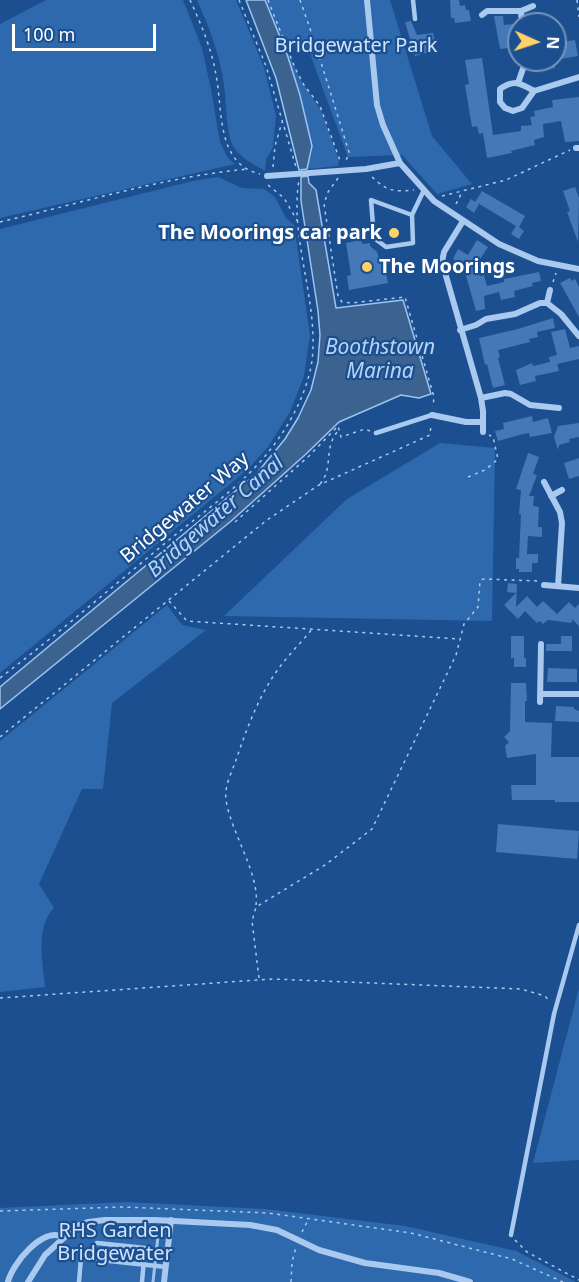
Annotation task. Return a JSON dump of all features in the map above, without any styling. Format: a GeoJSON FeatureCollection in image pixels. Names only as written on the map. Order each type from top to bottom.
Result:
{"type":"FeatureCollection","features":[{"type":"Feature","properties":{"kind":"street"},"geometry":{"type":"LineString","coordinates":[[367,0],[377,105],[400,163],[432,199],[463,221],[520,254],[559,266],[579,269]]}},
{"type":"Feature","properties":{"kind":"street"},"geometry":{"type":"LineString","coordinates":[[482,15],[487,11],[521,11],[534,6]]}},
{"type":"Feature","properties":{"kind":"street"},"geometry":{"type":"LineString","coordinates":[[518,82],[522,72]]}},
{"type":"Feature","properties":{"kind":"street"},"geometry":{"type":"LineString","coordinates":[[534,91],[518,82],[509,83],[501,88],[500,102],[505,108],[513,111],[522,108],[534,91],[579,77]]}},
{"type":"Feature","properties":{"kind":"street"},"geometry":{"type":"LineString","coordinates":[[270,176],[366,169],[400,163]]}},
{"type":"Feature","properties":{"kind":"street"},"geometry":{"type":"LineString","coordinates":[[463,221],[444,252],[441,262],[481,398],[483,432]]}},
{"type":"Feature","properties":{"kind":"street"},"geometry":{"type":"LineString","coordinates":[[547,303],[550,290]]}},
{"type":"Feature","properties":{"kind":"street"},"geometry":{"type":"LineString","coordinates":[[460,330],[486,319],[514,315],[540,303],[547,303],[561,314],[579,336]]}},
{"type":"Feature","properties":{"kind":"street"},"geometry":{"type":"LineString","coordinates":[[481,398],[505,393],[530,405],[559,408]]}},
{"type":"Feature","properties":{"kind":"street"},"geometry":{"type":"LineString","coordinates":[[545,406],[546,399]]}},
{"type":"Feature","properties":{"kind":"street"},"geometry":{"type":"LineString","coordinates":[[432,415],[466,422],[483,422]]}},
{"type":"Feature","properties":{"kind":"street"},"geometry":{"type":"LineString","coordinates":[[544,482],[560,512],[562,523],[558,586]]}},
{"type":"Feature","properties":{"kind":"street"},"geometry":{"type":"LineString","coordinates":[[551,496],[562,490]]}},
{"type":"Feature","properties":{"kind":"street"},"geometry":{"type":"LineString","coordinates":[[544,585],[579,588]]}},
{"type":"Feature","properties":{"kind":"street"},"geometry":{"type":"LineString","coordinates":[[540,702],[541,644]]}},
{"type":"Feature","properties":{"kind":"street"},"geometry":{"type":"LineString","coordinates":[[541,694],[579,694]]}},
{"type":"Feature","properties":{"kind":"street"},"geometry":{"type":"LineString","coordinates":[[28,1282],[45,1255],[77,1226],[105,1220],[171,1220],[250,1225],[277,1230],[319,1250],[365,1263],[439,1273],[470,1282]]}},
{"type":"Feature","properties":{"kind":"street"},"geometry":{"type":"LineString","coordinates":[[164,1282],[163,1267],[171,1220]]}},
{"type":"Feature","properties":{"kind":"street"},"geometry":{"type":"LineString","coordinates":[[9,1282],[17,1264],[43,1237],[59,1234],[63,1237]]}},
{"type":"Feature","properties":{"kind":"lane"},"geometry":{"type":"LineString","coordinates":[[413,0],[415,19]]}},
{"type":"Feature","properties":{"kind":"lane"},"geometry":{"type":"LineString","coordinates":[[412,215],[371,200],[374,238],[386,247],[413,243],[412,215],[424,190]]}},
{"type":"Feature","properties":{"kind":"lane"},"geometry":{"type":"LineString","coordinates":[[376,433],[432,415]]}},
{"type":"Feature","properties":{"kind":"lane"},"geometry":{"type":"LineString","coordinates":[[511,1235],[554,1014],[579,926]]}},
{"type":"Feature","properties":{"kind":"lane"},"geometry":{"type":"LineString","coordinates":[[97,1243],[145,1248],[142,1282]]}},
{"type":"Feature","properties":{"kind":"lane"},"geometry":{"type":"LineString","coordinates":[[79,1282],[81,1258],[163,1267]]}},
{"type":"Feature","properties":{"kind":"path"},"geometry":{"type":"LineString","coordinates":[[190,0],[208,45],[216,75],[222,128],[227,146],[238,162],[254,173],[270,176]]}},
{"type":"Feature","properties":{"kind":"path","name":"Bridgewater Way"},"geometry":{"type":"LineString","coordinates":[[0,678],[49,641],[251,472],[286,429],[306,385],[314,341],[299,223],[297,194],[299,181],[266,66],[239,0]]}},
{"type":"Feature","properties":{"kind":"path"},"geometry":{"type":"LineString","coordinates":[[268,0],[295,68],[304,85],[320,106],[343,171]]}},
{"type":"Feature","properties":{"kind":"path"},"geometry":{"type":"LineString","coordinates":[[0,737],[267,520],[319,485],[430,435],[434,397],[405,297],[351,303],[342,302],[338,296],[324,204],[328,192],[343,171],[349,152],[300,0]]}},
{"type":"Feature","properties":{"kind":"path"},"geometry":{"type":"LineString","coordinates":[[577,0],[579,17]]}},
{"type":"Feature","properties":{"kind":"path"},"geometry":{"type":"LineString","coordinates":[[282,121],[268,187],[284,198],[299,223]]}},
{"type":"Feature","properties":{"kind":"path"},"geometry":{"type":"LineString","coordinates":[[432,199],[506,180],[578,148]]}},
{"type":"Feature","properties":{"kind":"path"},"geometry":{"type":"LineString","coordinates":[[0,222],[118,192],[214,172],[249,169]]}},
{"type":"Feature","properties":{"kind":"path"},"geometry":{"type":"LineString","coordinates":[[366,169],[385,188],[401,192],[424,190]]}},
{"type":"Feature","properties":{"kind":"path"},"geometry":{"type":"LineString","coordinates":[[451,213],[462,191]]}},
{"type":"Feature","properties":{"kind":"path"},"geometry":{"type":"LineString","coordinates":[[550,290],[559,266]]}},
{"type":"Feature","properties":{"kind":"path"},"geometry":{"type":"LineString","coordinates":[[235,522],[309,456],[338,426],[341,437],[365,429],[376,433]]}},
{"type":"Feature","properties":{"kind":"path"},"geometry":{"type":"LineString","coordinates":[[319,485],[326,478],[330,445],[339,430]]}},
{"type":"Feature","properties":{"kind":"path"},"geometry":{"type":"LineString","coordinates":[[468,477],[485,470],[498,459],[493,437],[483,432]]}},
{"type":"Feature","properties":{"kind":"path"},"geometry":{"type":"LineString","coordinates":[[256,907],[325,865],[372,829],[456,655],[464,624],[478,607],[480,581],[483,579],[538,581],[544,585]]}},
{"type":"Feature","properties":{"kind":"path"},"geometry":{"type":"LineString","coordinates":[[168,599],[187,621],[461,639]]}},
{"type":"Feature","properties":{"kind":"path"},"geometry":{"type":"LineString","coordinates":[[259,980],[252,921],[257,894],[226,799],[228,781],[249,721],[279,669],[312,629]]}},
{"type":"Feature","properties":{"kind":"path"},"geometry":{"type":"LineString","coordinates":[[0,998],[259,980],[521,989],[545,996],[552,1004],[554,1014]]}},
{"type":"Feature","properties":{"kind":"path"},"geometry":{"type":"LineString","coordinates":[[291,1282],[292,1262],[298,1240],[309,1218]]}},
{"type":"Feature","properties":{"kind":"path"},"geometry":{"type":"LineString","coordinates":[[511,1235],[527,1252],[579,1280]]}},
{"type":"Feature","properties":{"kind":"path"},"geometry":{"type":"LineString","coordinates":[[512,1259],[563,1282]]}},
{"type":"Feature","properties":{"kind":"green space"},"geometry":{"type":"Polygon","coordinates":[[[46,0],[183,0],[202,48],[220,142],[228,158],[235,164],[0,218],[0,24],[46,0]]]}},
{"type":"Feature","properties":{"kind":"green space"},"geometry":{"type":"Polygon","coordinates":[[[197,0],[236,0],[264,67],[276,116],[273,147],[266,160],[265,171],[241,156],[232,143],[220,63],[197,0]]]}},
{"type":"Feature","properties":{"kind":"green space","name":"Bridgewater Park"},"geometry":{"type":"Polygon","coordinates":[[[265,0],[390,0],[432,136],[472,184],[437,194],[402,155],[348,157],[309,51],[281,41],[265,0]]]}},
{"type":"Feature","properties":{"kind":"green space"},"geometry":{"type":"Polygon","coordinates":[[[282,43],[301,81],[321,110],[339,161],[338,166],[307,169],[312,152],[300,95],[282,43]]]}},
{"type":"Feature","properties":{"kind":"green space"},"geometry":{"type":"Polygon","coordinates":[[[218,177],[242,188],[264,189],[275,197],[286,218],[294,225],[310,335],[304,376],[290,412],[268,447],[247,470],[0,673],[0,229],[193,181],[218,177]]]}},
{"type":"Feature","properties":{"kind":"green space"},"geometry":{"type":"Polygon","coordinates":[[[440,443],[495,448],[492,621],[224,616],[347,499],[440,443]]]}},
{"type":"Feature","properties":{"kind":"green space"},"geometry":{"type":"Polygon","coordinates":[[[167,605],[182,625],[206,630],[112,703],[103,789],[82,789],[39,884],[54,908],[44,925],[42,935],[45,987],[0,992],[0,741],[167,605]]]}},
{"type":"Feature","properties":{"kind":"green space"},"geometry":{"type":"Polygon","coordinates":[[[579,988],[579,1160],[533,1163],[579,988]]]}},
{"type":"Feature","properties":{"kind":"green space","name":"RHS Garden Bridgewater"},"geometry":{"type":"Polygon","coordinates":[[[127,1202],[265,1209],[405,1226],[516,1251],[576,1282],[0,1282],[0,1208],[127,1202]]]}},
{"type":"Feature","properties":{"kind":"water"},"geometry":{"type":"Polygon","coordinates":[[[246,0],[265,0],[287,54],[312,146],[307,169],[299,170],[276,78],[246,0]]]}},
{"type":"Feature","properties":{"kind":"water"},"geometry":{"type":"Polygon","coordinates":[[[308,176],[309,183],[316,190],[336,308],[403,300],[431,394],[419,398],[401,395],[339,422],[230,522],[0,709],[0,687],[257,473],[285,439],[298,418],[311,390],[318,362],[320,335],[301,201],[301,177],[308,176]]]}},
{"type":"Feature","properties":{"kind":"building"},"geometry":{"type":"Polygon","coordinates":[[[450,0],[459,0],[460,6],[465,5],[466,10],[469,10],[471,21],[455,23],[454,18],[451,18],[450,0]]]}},
{"type":"Feature","properties":{"kind":"building"},"geometry":{"type":"Polygon","coordinates":[[[494,16],[503,16],[504,25],[507,25],[507,48],[500,49],[494,16]]]}},
{"type":"Feature","properties":{"kind":"building"},"geometry":{"type":"Polygon","coordinates":[[[411,21],[417,35],[433,33],[436,45],[427,47],[429,52],[415,56],[405,22],[411,21]]]}},
{"type":"Feature","properties":{"kind":"building"},"geometry":{"type":"Polygon","coordinates":[[[575,40],[578,56],[567,58],[567,41],[575,40]]]}},
{"type":"Feature","properties":{"kind":"building"},"geometry":{"type":"Polygon","coordinates":[[[482,58],[493,135],[521,131],[521,126],[532,125],[530,117],[535,116],[534,111],[553,107],[552,100],[579,97],[579,141],[565,142],[561,121],[543,124],[544,137],[534,140],[535,145],[487,158],[483,133],[479,134],[477,126],[472,127],[465,85],[469,84],[465,60],[482,58]]]}},
{"type":"Feature","properties":{"kind":"building"},"geometry":{"type":"Polygon","coordinates":[[[575,187],[579,198],[578,242],[567,212],[570,211],[563,191],[575,187]]]}},
{"type":"Feature","properties":{"kind":"building"},"geometry":{"type":"Polygon","coordinates":[[[482,191],[525,216],[519,227],[524,231],[519,239],[511,234],[516,226],[476,202],[479,204],[474,213],[466,207],[471,199],[475,202],[482,191]]]}},
{"type":"Feature","properties":{"kind":"building","name":"The Moorings"},"geometry":{"type":"Polygon","coordinates":[[[360,240],[363,244],[370,243],[379,258],[383,257],[388,283],[349,290],[347,276],[351,275],[346,243],[360,240]]]}},
{"type":"Feature","properties":{"kind":"building"},"geometry":{"type":"Polygon","coordinates":[[[477,240],[488,247],[477,264],[480,276],[484,275],[487,286],[504,282],[504,279],[539,272],[541,281],[532,283],[533,286],[514,291],[515,297],[501,300],[499,292],[484,296],[485,309],[476,311],[463,265],[453,259],[458,249],[468,255],[477,240]]]}},
{"type":"Feature","properties":{"kind":"building"},"geometry":{"type":"Polygon","coordinates":[[[570,278],[572,281],[575,279],[579,287],[579,317],[560,283],[570,278]]]}},
{"type":"Feature","properties":{"kind":"building"},"geometry":{"type":"Polygon","coordinates":[[[553,318],[555,328],[537,332],[538,337],[529,339],[530,342],[498,350],[505,385],[493,388],[479,338],[553,318]]]}},
{"type":"Feature","properties":{"kind":"building"},"geometry":{"type":"Polygon","coordinates":[[[565,329],[570,348],[579,346],[579,359],[557,364],[559,371],[535,376],[536,381],[520,385],[516,370],[532,363],[533,366],[550,362],[549,357],[557,355],[551,332],[565,329]]]}},
{"type":"Feature","properties":{"kind":"building"},"geometry":{"type":"Polygon","coordinates":[[[532,416],[533,422],[548,418],[552,433],[530,437],[529,433],[498,441],[495,431],[504,429],[503,423],[532,416]]]}},
{"type":"Feature","properties":{"kind":"building"},"geometry":{"type":"Polygon","coordinates":[[[579,423],[579,437],[569,439],[570,442],[559,445],[558,450],[554,437],[558,426],[579,423]]]}},
{"type":"Feature","properties":{"kind":"building"},"geometry":{"type":"Polygon","coordinates":[[[528,453],[539,457],[533,474],[537,475],[529,496],[534,496],[533,506],[539,507],[538,527],[542,527],[542,537],[528,536],[527,554],[538,554],[538,563],[532,563],[532,572],[519,572],[519,569],[516,569],[516,558],[519,558],[521,490],[516,489],[528,453]]]}},
{"type":"Feature","properties":{"kind":"building"},"geometry":{"type":"Polygon","coordinates":[[[579,458],[579,476],[569,479],[564,463],[579,458]]]}},
{"type":"Feature","properties":{"kind":"building"},"geometry":{"type":"Polygon","coordinates":[[[508,583],[517,584],[516,607],[527,596],[537,607],[543,601],[557,614],[569,602],[575,608],[579,604],[579,626],[572,619],[572,623],[548,620],[543,624],[540,621],[537,623],[525,611],[518,619],[504,605],[516,593],[507,592],[508,583]]]}},
{"type":"Feature","properties":{"kind":"building"},"geometry":{"type":"Polygon","coordinates":[[[511,636],[524,636],[526,667],[514,667],[514,658],[511,658],[511,636]]]}},
{"type":"Feature","properties":{"kind":"building"},"geometry":{"type":"Polygon","coordinates":[[[561,636],[572,636],[572,651],[546,651],[546,644],[561,644],[561,636]]]}},
{"type":"Feature","properties":{"kind":"building"},"geometry":{"type":"Polygon","coordinates":[[[548,668],[577,669],[577,682],[547,682],[548,668]]]}},
{"type":"Feature","properties":{"kind":"building"},"geometry":{"type":"Polygon","coordinates":[[[511,683],[526,683],[525,722],[552,723],[551,757],[579,757],[579,802],[512,800],[511,785],[536,785],[536,754],[507,758],[505,746],[509,742],[504,737],[510,731],[511,683]]]}},
{"type":"Feature","properties":{"kind":"building"},"geometry":{"type":"Polygon","coordinates":[[[556,706],[574,707],[579,711],[579,722],[555,721],[556,706]]]}},
{"type":"Feature","properties":{"kind":"building"},"geometry":{"type":"Polygon","coordinates":[[[498,824],[579,831],[577,859],[496,852],[498,824]]]}},
{"type":"Feature","properties":{"kind":"waterway"},"geometry":{"type":"LineString","coordinates":[[153,1282],[158,1236]]}},
{"type":"Feature","properties":{"kind":"place","name":"The Moorings car park"},"geometry":{"type":"Point","coordinates":[394,233]}},
{"type":"Feature","properties":{"kind":"place","name":"The Moorings"},"geometry":{"type":"Point","coordinates":[367,267]}},
{"type":"Feature","properties":{"kind":"water label","name":"Boothstown Marina"},"geometry":{"type":"Point","coordinates":[380,360]}},
{"type":"Feature","properties":{"kind":"water label","name":"Bridgewater Canal"},"geometry":{"type":"Point","coordinates":[216,517]}}]}
